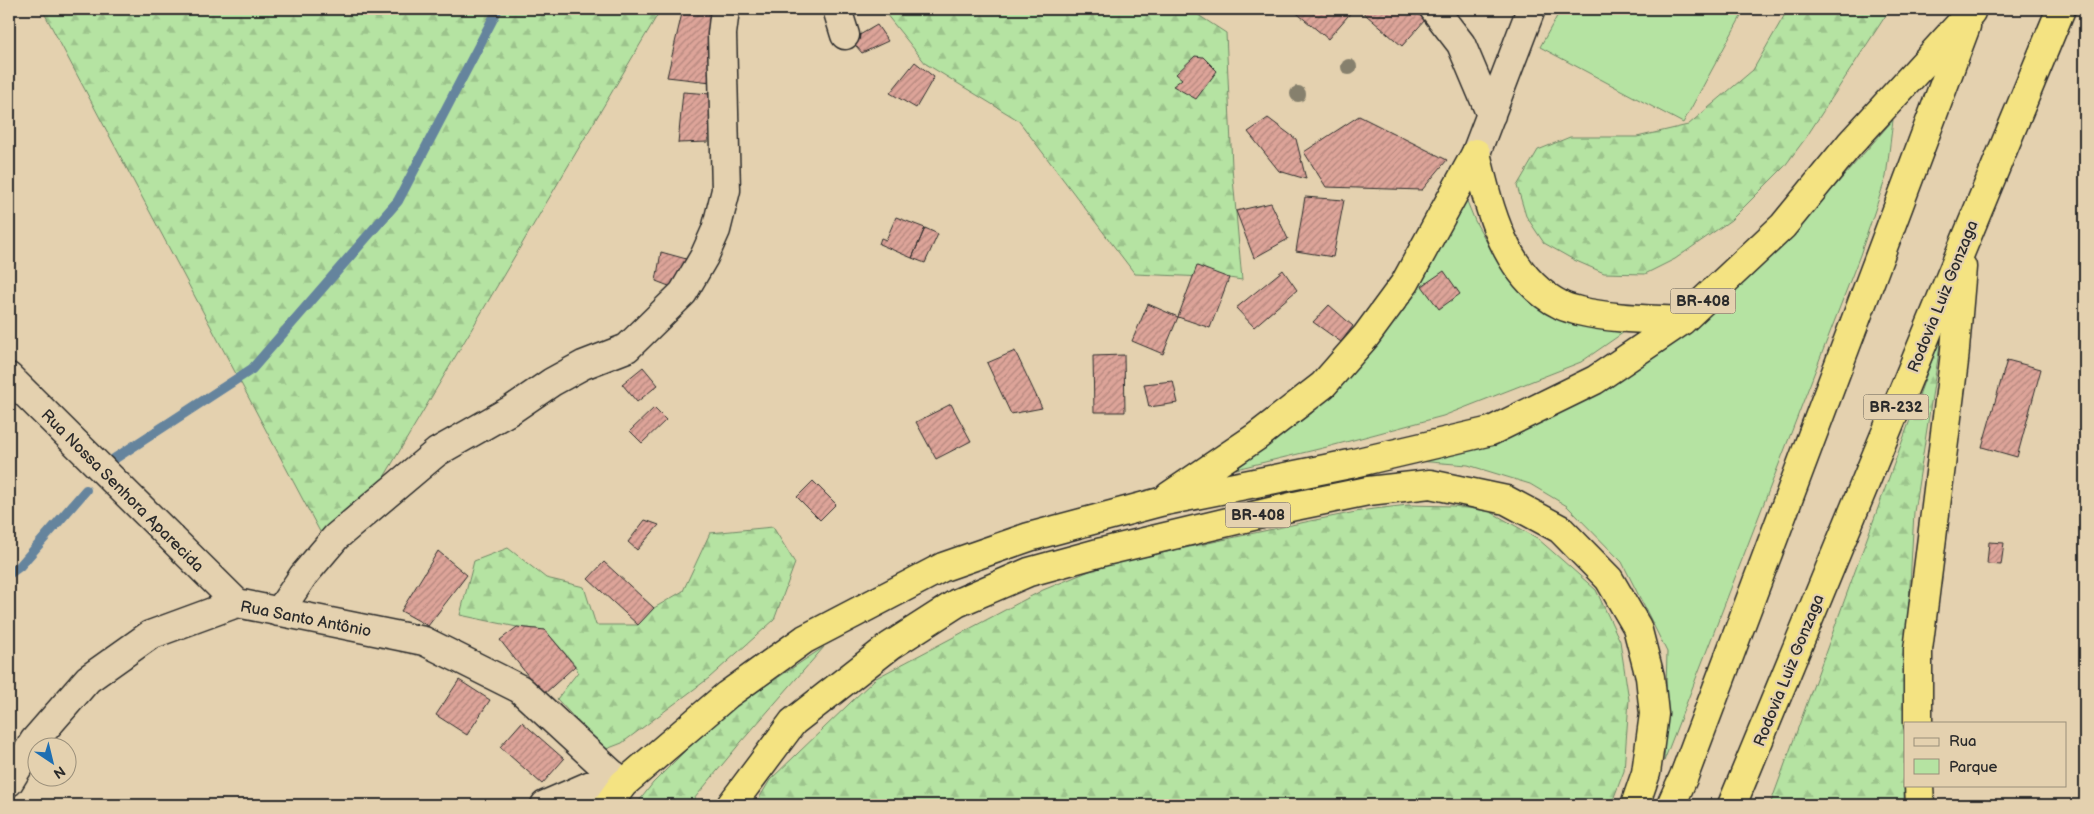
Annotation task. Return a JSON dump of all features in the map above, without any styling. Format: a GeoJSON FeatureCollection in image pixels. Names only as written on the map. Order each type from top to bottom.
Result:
{"type":"FeatureCollection","features":[{"type":"Feature","properties":{"kind":"highway","name":"Rodovia Luiz Gonzaga"},"geometry":{"type":"LineString","coordinates":[[1732,805],[2061,9]]}},
{"type":"Feature","properties":{"kind":"highway"},"geometry":{"type":"LineString","coordinates":[[1671,805],[1684,776],[1833,384],[1884,241],[1972,10]]}},
{"type":"Feature","properties":{"kind":"highway","name":"BR-408"},"geometry":{"type":"LineString","coordinates":[[615,788],[727,695],[805,639],[942,567],[1029,537],[1160,502],[1350,464],[1491,431],[1595,380],[1682,321],[1783,226],[1850,144],[1972,10]]}},
{"type":"Feature","properties":{"kind":"highway"},"geometry":{"type":"LineString","coordinates":[[1476,154],[1491,211],[1512,261],[1538,289],[1562,306],[1604,317],[1682,321]]}},
{"type":"Feature","properties":{"kind":"highway"},"geometry":{"type":"LineString","coordinates":[[1160,502],[1256,437],[1323,385],[1366,336],[1406,282],[1476,154]]}},
{"type":"Feature","properties":{"kind":"highway"},"geometry":{"type":"LineString","coordinates":[[1918,722],[1918,650],[1954,361],[1964,242]]}},
{"type":"Feature","properties":{"kind":"highway","name":"BR-408"},"geometry":{"type":"LineString","coordinates":[[731,805],[793,722],[890,646],[957,603],[1029,572],[1102,552],[1294,506],[1368,491],[1430,484],[1506,500],[1560,529],[1609,579],[1637,627],[1650,677],[1654,714],[1646,773],[1635,805]]}},
{"type":"Feature","properties":{"kind":"highway"},"geometry":{"type":"LineString","coordinates":[[1919,786],[1920,805]]}},
{"type":"Feature","properties":{"kind":"street"},"geometry":{"type":"LineString","coordinates":[[279,612],[304,576],[336,537],[437,452],[511,410],[559,378],[583,365],[627,348],[683,293],[704,257],[716,230],[726,190],[722,34],[725,9]]}},
{"type":"Feature","properties":{"kind":"street"},"geometry":{"type":"LineString","coordinates":[[837,9],[845,35]]}},
{"type":"Feature","properties":{"kind":"street"},"geometry":{"type":"LineString","coordinates":[[1434,9],[1461,44],[1491,115]]}},
{"type":"Feature","properties":{"kind":"street"},"geometry":{"type":"LineString","coordinates":[[1476,154],[1531,9]]}},
{"type":"Feature","properties":{"kind":"street","name":"Rua Nossa Senhora Aparecida"},"geometry":{"type":"LineString","coordinates":[[9,377],[237,603]]}},
{"type":"Feature","properties":{"kind":"street","name":"Rua Santo Antônio"},"geometry":{"type":"LineString","coordinates":[[9,782],[34,741],[88,679],[150,635],[237,603],[424,641],[520,689],[615,788]]}},
{"type":"Feature","properties":{"kind":"street"},"geometry":{"type":"LineString","coordinates":[[545,805],[615,788]]}},
{"type":"Feature","properties":{"kind":"green space"},"geometry":{"type":"Polygon","coordinates":[[[42,9],[661,9],[335,560],[42,9]]]}},
{"type":"Feature","properties":{"kind":"green space"},"geometry":{"type":"Polygon","coordinates":[[[882,9],[1189,9],[1226,33],[1232,167],[1242,280],[1135,274],[1018,120],[926,64],[882,9]]]}},
{"type":"Feature","properties":{"kind":"green space"},"geometry":{"type":"Polygon","coordinates":[[[1561,9],[1745,9],[1683,123],[1540,47],[1561,9]]]}},
{"type":"Feature","properties":{"kind":"green space"},"geometry":{"type":"Polygon","coordinates":[[[1788,9],[1890,9],[1805,139],[1784,167],[1731,220],[1675,259],[1645,274],[1604,273],[1574,260],[1544,243],[1526,216],[1517,186],[1538,150],[1570,137],[1637,137],[1688,125],[1753,70],[1788,9]]]}},
{"type":"Feature","properties":{"kind":"green space"},"geometry":{"type":"Polygon","coordinates":[[[1893,120],[1886,177],[1860,255],[1664,761],[1667,652],[1622,562],[1567,506],[1530,484],[1468,465],[1404,460],[1497,440],[1795,232],[1893,120]]]}},
{"type":"Feature","properties":{"kind":"green space"},"geometry":{"type":"Polygon","coordinates":[[[1464,194],[1475,221],[1489,246],[1507,269],[1630,328],[1581,362],[1443,416],[1236,469],[1312,413],[1347,377],[1464,194]]]}},
{"type":"Feature","properties":{"kind":"green space"},"geometry":{"type":"Polygon","coordinates":[[[1942,332],[1914,512],[1905,674],[1904,805],[1770,805],[1942,332]]]}},
{"type":"Feature","properties":{"kind":"green space"},"geometry":{"type":"Polygon","coordinates":[[[1408,505],[1453,506],[1489,511],[1537,538],[1596,590],[1620,641],[1629,700],[1624,771],[1611,805],[755,805],[770,780],[876,678],[1043,590],[1102,566],[1310,521],[1366,510],[1408,505]]]}},
{"type":"Feature","properties":{"kind":"green space"},"geometry":{"type":"Polygon","coordinates":[[[773,527],[795,563],[774,620],[709,678],[622,743],[604,750],[557,699],[578,672],[575,665],[545,630],[517,627],[460,615],[474,561],[508,548],[546,578],[584,587],[596,625],[638,625],[654,608],[683,591],[710,533],[773,527]]]}},
{"type":"Feature","properties":{"kind":"green space"},"geometry":{"type":"Polygon","coordinates":[[[824,647],[689,805],[636,805],[653,783],[720,716],[824,647]]]}},
{"type":"Feature","properties":{"kind":"building"},"geometry":{"type":"Polygon","coordinates":[[[683,9],[717,9],[711,82],[667,77],[683,9]]]}},
{"type":"Feature","properties":{"kind":"building"},"geometry":{"type":"Polygon","coordinates":[[[1294,9],[1354,9],[1328,39],[1294,9]]]}},
{"type":"Feature","properties":{"kind":"building"},"geometry":{"type":"Polygon","coordinates":[[[1359,9],[1412,9],[1425,20],[1402,46],[1359,9]]]}},
{"type":"Feature","properties":{"kind":"building"},"geometry":{"type":"Polygon","coordinates":[[[877,25],[888,41],[862,53],[851,40],[877,25]]]}},
{"type":"Feature","properties":{"kind":"building"},"geometry":{"type":"Polygon","coordinates":[[[1195,56],[1203,57],[1217,71],[1196,99],[1173,86],[1182,79],[1176,74],[1195,56]]]}},
{"type":"Feature","properties":{"kind":"building"},"geometry":{"type":"Polygon","coordinates":[[[915,62],[934,77],[916,108],[890,93],[915,62]]]}},
{"type":"Feature","properties":{"kind":"building"},"geometry":{"type":"Polygon","coordinates":[[[683,92],[711,94],[708,142],[678,143],[683,92]]]}},
{"type":"Feature","properties":{"kind":"building"},"geometry":{"type":"Polygon","coordinates":[[[1359,116],[1447,160],[1422,190],[1326,187],[1304,152],[1359,116]]]}},
{"type":"Feature","properties":{"kind":"building"},"geometry":{"type":"Polygon","coordinates":[[[1268,118],[1296,139],[1306,179],[1279,171],[1248,132],[1268,118]]]}},
{"type":"Feature","properties":{"kind":"building"},"geometry":{"type":"Polygon","coordinates":[[[1305,197],[1344,200],[1333,257],[1296,251],[1305,197]]]}},
{"type":"Feature","properties":{"kind":"building"},"geometry":{"type":"Polygon","coordinates":[[[1271,203],[1288,239],[1254,258],[1236,211],[1271,203]]]}},
{"type":"Feature","properties":{"kind":"building"},"geometry":{"type":"Polygon","coordinates":[[[896,217],[925,228],[912,258],[879,244],[881,238],[886,240],[896,217]]]}},
{"type":"Feature","properties":{"kind":"building"},"geometry":{"type":"Polygon","coordinates":[[[925,228],[938,234],[925,263],[912,258],[925,228]]]}},
{"type":"Feature","properties":{"kind":"building"},"geometry":{"type":"Polygon","coordinates":[[[661,252],[690,260],[674,288],[656,281],[661,252]]]}},
{"type":"Feature","properties":{"kind":"building"},"geometry":{"type":"Polygon","coordinates":[[[1197,266],[1229,278],[1210,328],[1178,317],[1197,266]]]}},
{"type":"Feature","properties":{"kind":"building"},"geometry":{"type":"Polygon","coordinates":[[[1283,270],[1297,290],[1254,327],[1236,308],[1283,270]]]}},
{"type":"Feature","properties":{"kind":"building"},"geometry":{"type":"Polygon","coordinates":[[[1444,271],[1460,294],[1439,309],[1422,286],[1444,271]]]}},
{"type":"Feature","properties":{"kind":"building"},"geometry":{"type":"Polygon","coordinates":[[[1148,304],[1178,317],[1163,354],[1132,341],[1148,304]]]}},
{"type":"Feature","properties":{"kind":"building"},"geometry":{"type":"Polygon","coordinates":[[[1329,305],[1353,326],[1341,342],[1313,322],[1329,305]]]}},
{"type":"Feature","properties":{"kind":"building"},"geometry":{"type":"Polygon","coordinates":[[[1015,351],[1042,408],[1011,414],[987,363],[1015,351]]]}},
{"type":"Feature","properties":{"kind":"building"},"geometry":{"type":"Polygon","coordinates":[[[1124,355],[1125,412],[1094,412],[1093,356],[1124,355]]]}},
{"type":"Feature","properties":{"kind":"building"},"geometry":{"type":"Polygon","coordinates":[[[2007,360],[2041,369],[2017,457],[1982,447],[2007,360]]]}},
{"type":"Feature","properties":{"kind":"building"},"geometry":{"type":"Polygon","coordinates":[[[643,367],[658,385],[637,402],[622,384],[643,367]]]}},
{"type":"Feature","properties":{"kind":"building"},"geometry":{"type":"Polygon","coordinates":[[[1173,381],[1178,403],[1149,407],[1144,384],[1173,381]]]}},
{"type":"Feature","properties":{"kind":"building"},"geometry":{"type":"Polygon","coordinates":[[[951,404],[971,441],[936,459],[916,422],[951,404]]]}},
{"type":"Feature","properties":{"kind":"building"},"geometry":{"type":"Polygon","coordinates":[[[654,408],[666,420],[642,443],[630,431],[654,408]]]}},
{"type":"Feature","properties":{"kind":"building"},"geometry":{"type":"Polygon","coordinates":[[[813,481],[836,504],[820,520],[797,497],[813,481]]]}},
{"type":"Feature","properties":{"kind":"building"},"geometry":{"type":"Polygon","coordinates":[[[645,520],[659,525],[637,550],[628,542],[645,520]]]}},
{"type":"Feature","properties":{"kind":"building"},"geometry":{"type":"Polygon","coordinates":[[[1989,542],[2004,543],[2001,565],[1987,564],[1989,542]]]}},
{"type":"Feature","properties":{"kind":"building"},"geometry":{"type":"Polygon","coordinates":[[[438,551],[467,575],[428,626],[401,611],[438,551]]]}},
{"type":"Feature","properties":{"kind":"building"},"geometry":{"type":"Polygon","coordinates":[[[604,562],[654,608],[638,625],[588,579],[604,562]]]}},
{"type":"Feature","properties":{"kind":"building"},"geometry":{"type":"Polygon","coordinates":[[[517,627],[545,630],[575,666],[543,695],[500,640],[517,627]]]}},
{"type":"Feature","properties":{"kind":"building"},"geometry":{"type":"Polygon","coordinates":[[[459,680],[490,700],[467,735],[436,715],[459,680]]]}},
{"type":"Feature","properties":{"kind":"building"},"geometry":{"type":"Polygon","coordinates":[[[522,722],[564,759],[542,784],[500,747],[522,722]]]}},
{"type":"Feature","properties":{"kind":"waterway"},"geometry":{"type":"LineString","coordinates":[[114,459],[252,369],[398,201],[498,9]]}},
{"type":"Feature","properties":{"kind":"waterway"},"geometry":{"type":"LineString","coordinates":[[9,574],[20,566],[86,490]]}}]}
